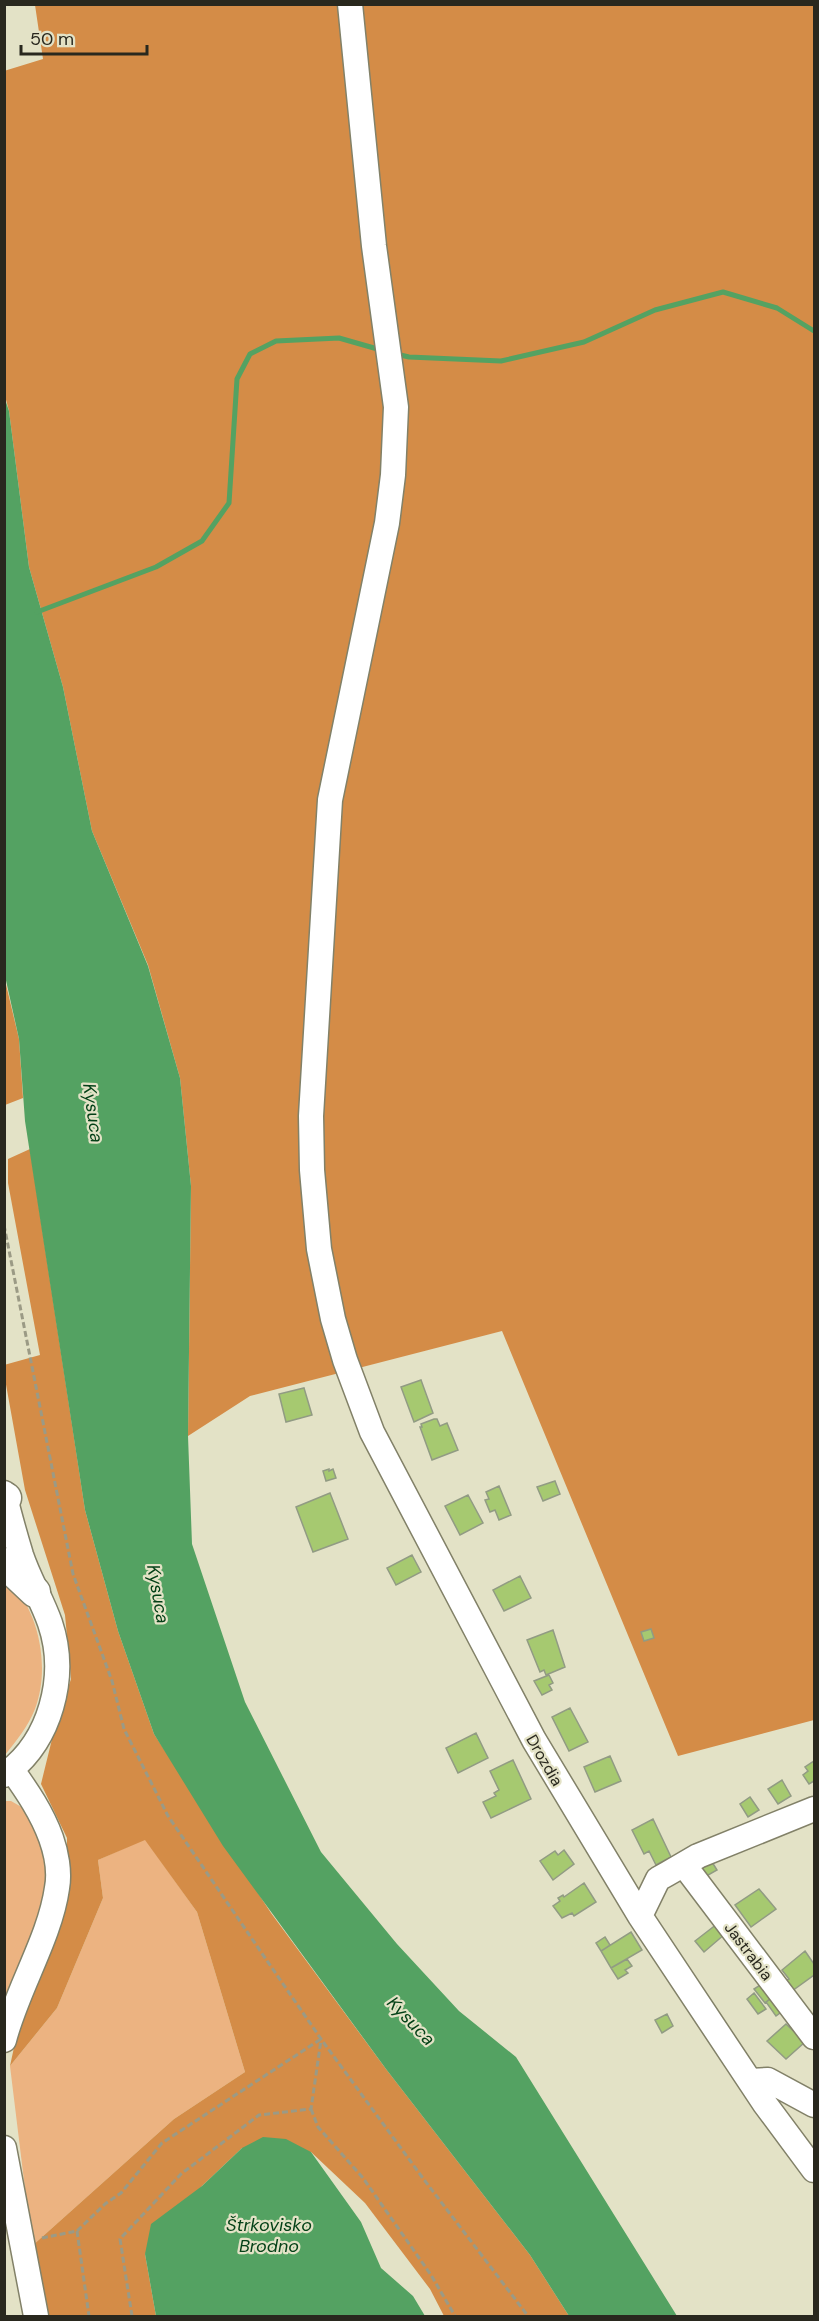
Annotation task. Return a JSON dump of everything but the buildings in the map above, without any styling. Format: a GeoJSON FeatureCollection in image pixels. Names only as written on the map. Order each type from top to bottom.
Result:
{"type":"FeatureCollection","features":[{"type":"Feature","properties":{"kind":"main road"},"geometry":{"type":"LineString","coordinates":[[4,1563],[35,1592]]}},
{"type":"Feature","properties":{"kind":"street","name":"Drozdia"},"geometry":{"type":"LineString","coordinates":[[350,4],[373,234],[396,407],[393,476],[387,523],[330,800],[311,1116],[312,1170],[319,1248],[333,1319],[345,1360],[372,1432],[534,1740],[640,1916],[789,2138],[814,2170]]}},
{"type":"Feature","properties":{"kind":"street"},"geometry":{"type":"LineString","coordinates":[[4,2040],[11,2014],[49,1921],[58,1887],[57,1865],[42,1817],[8,1772],[39,1738],[54,1702],[57,1664],[50,1624],[21,1555],[5,1497]]}},
{"type":"Feature","properties":{"kind":"street"},"geometry":{"type":"LineString","coordinates":[[640,1916],[658,1879],[698,1856],[814,1809]]}},
{"type":"Feature","properties":{"kind":"street","name":"Jastrabia"},"geometry":{"type":"LineString","coordinates":[[684,1865],[814,2037]]}},
{"type":"Feature","properties":{"kind":"street"},"geometry":{"type":"LineString","coordinates":[[750,2081],[768,2080],[814,2105]]}},
{"type":"Feature","properties":{"kind":"street"},"geometry":{"type":"LineString","coordinates":[[4,2148],[36,2316]]}},
{"type":"Feature","properties":{"kind":"path"},"geometry":{"type":"LineString","coordinates":[[4,1225],[73,1574],[112,1681],[124,1729],[168,1816],[321,2039],[528,2316]]}},
{"type":"Feature","properties":{"kind":"path"},"geometry":{"type":"LineString","coordinates":[[321,2039],[311,2109],[318,2127],[363,2178],[430,2275],[455,2316]]}},
{"type":"Feature","properties":{"kind":"path"},"geometry":{"type":"LineString","coordinates":[[21,2241],[77,2231],[105,2204],[121,2193],[162,2143],[321,2039]]}},
{"type":"Feature","properties":{"kind":"path"},"geometry":{"type":"LineString","coordinates":[[132,2316],[120,2239],[181,2174],[259,2115],[311,2109]]}},
{"type":"Feature","properties":{"kind":"path"},"geometry":{"type":"LineString","coordinates":[[77,2231],[89,2316]]}},
{"type":"Feature","properties":{"kind":"shaded area"},"geometry":{"type":"Polygon","coordinates":[[[35,5],[814,5],[814,1720],[678,1756],[502,1331],[250,1396],[188,1436],[191,1186],[180,1078],[148,965],[92,831],[63,687],[29,567],[9,411],[5,396],[4,71],[43,59],[35,5]]]}},
{"type":"Feature","properties":{"kind":"shaded area"},"geometry":{"type":"Polygon","coordinates":[[[4,976],[19,1039],[23,1098],[5,1105],[4,976]]]}},
{"type":"Feature","properties":{"kind":"shaded area"},"geometry":{"type":"Polygon","coordinates":[[[30,1149],[85,1510],[118,1631],[154,1734],[271,1913],[386,2069],[530,2255],[569,2316],[444,2316],[430,2289],[365,2203],[311,2152],[242,2148],[202,2186],[145,2254],[156,2316],[46,2316],[32,2246],[174,2119],[245,2072],[197,1912],[145,1840],[98,1860],[103,1898],[57,2008],[10,2066],[21,2015],[67,1903],[67,1838],[41,1784],[55,1727],[71,1679],[65,1615],[25,1490],[4,1365],[40,1355],[8,1183],[8,1159],[30,1149]]]}},
{"type":"Feature","properties":{"kind":"shaded area"},"geometry":{"type":"Polygon","coordinates":[[[5,1577],[17,1590],[34,1621],[42,1657],[42,1675],[40,1692],[32,1716],[5,1755],[5,1577]]]}},
{"type":"Feature","properties":{"kind":"shaded area"},"geometry":{"type":"Polygon","coordinates":[[[4,1801],[11,1801],[32,1813],[50,1878],[41,1919],[5,2011],[4,1801]]]}},
{"type":"Feature","properties":{"kind":"shaded area"},"geometry":{"type":"Polygon","coordinates":[[[145,1839],[197,1912],[245,2072],[174,2119],[32,2246],[10,2066],[57,2008],[103,1898],[98,1860],[145,1839]]]}},
{"type":"Feature","properties":{"kind":"water","name":"Kysuca"},"geometry":{"type":"Polygon","coordinates":[[[4,396],[9,411],[29,567],[63,687],[92,831],[148,966],[180,1078],[191,1186],[188,1436],[192,1544],[245,1702],[321,1852],[397,1944],[459,2011],[516,2057],[677,2316],[569,2316],[530,2255],[386,2069],[223,1846],[154,1734],[118,1631],[85,1510],[25,1121],[19,1039],[5,976],[4,396]]]}},
{"type":"Feature","properties":{"kind":"water","name":"Štrkovisko Brodno"},"geometry":{"type":"Polygon","coordinates":[[[263,2137],[286,2139],[311,2152],[361,2222],[381,2268],[413,2296],[425,2316],[156,2316],[145,2254],[151,2224],[202,2186],[242,2148],[263,2137]]]}},
{"type":"Feature","properties":{"kind":"waterway"},"geometry":{"type":"LineString","coordinates":[[396,354],[409,357],[501,361],[584,342],[655,310],[723,292],[777,308],[814,331]]}},
{"type":"Feature","properties":{"kind":"waterway"},"geometry":{"type":"LineString","coordinates":[[37,612],[156,567],[202,541],[229,503],[237,379],[250,354],[276,341],[339,338],[381,350]]}}]}
